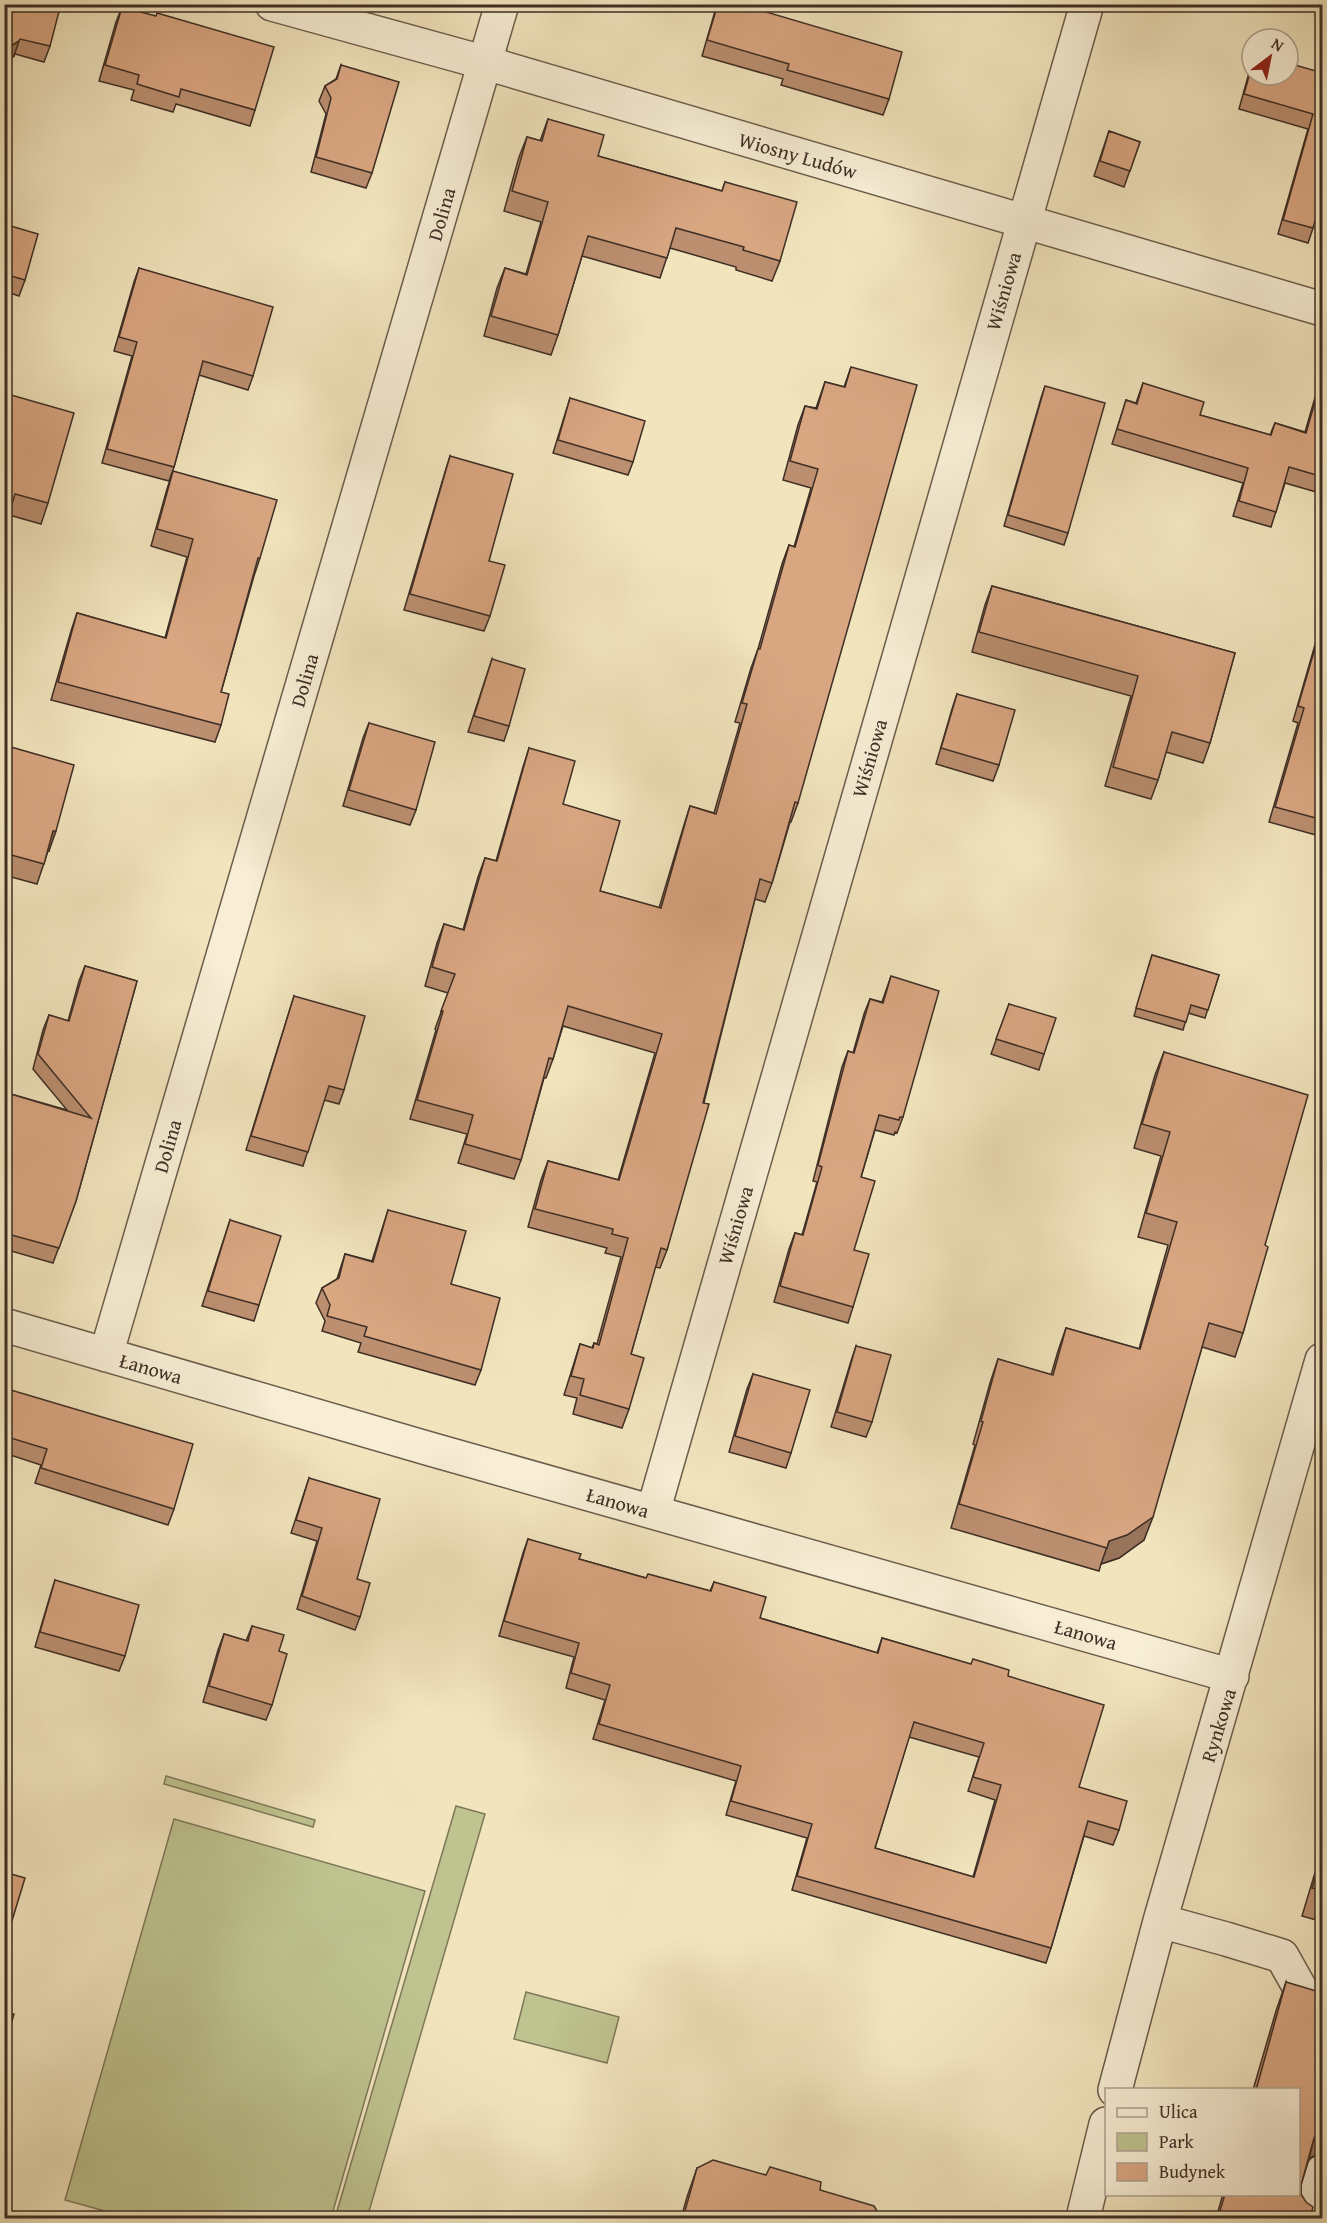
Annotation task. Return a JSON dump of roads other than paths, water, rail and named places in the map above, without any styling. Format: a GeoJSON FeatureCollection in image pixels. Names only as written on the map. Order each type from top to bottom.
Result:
{"type":"FeatureCollection","features":[{"type":"Feature","properties":{"kind":"street","name":"Wiosny Ludów"},"geometry":{"type":"LineString","coordinates":[[272,4],[486,63],[1323,309]]}},
{"type":"Feature","properties":{"kind":"street","name":"Dolina"},"geometry":{"type":"LineString","coordinates":[[106,1355],[502,4]]}},
{"type":"Feature","properties":{"kind":"street","name":"Wiśniowa"},"geometry":{"type":"LineString","coordinates":[[653,1512],[1087,4]]}},
{"type":"Feature","properties":{"kind":"street","name":"Łanowa"},"geometry":{"type":"LineString","coordinates":[[4,1325],[1232,1676]]}},
{"type":"Feature","properties":{"kind":"street","name":"Rynkowa"},"geometry":{"type":"LineString","coordinates":[[1116,2088],[1160,1921],[1323,1360]]}},
{"type":"Feature","properties":{"kind":"street"},"geometry":{"type":"LineString","coordinates":[[1160,1921],[1282,1956],[1305,1997],[1323,2002]]}},
{"type":"Feature","properties":{"kind":"street"},"geometry":{"type":"LineString","coordinates":[[1083,2218],[1105,2132]]}},
{"type":"Feature","properties":{"kind":"street"},"geometry":{"type":"LineString","coordinates":[[1309,2218],[1323,2172]]}}]}
